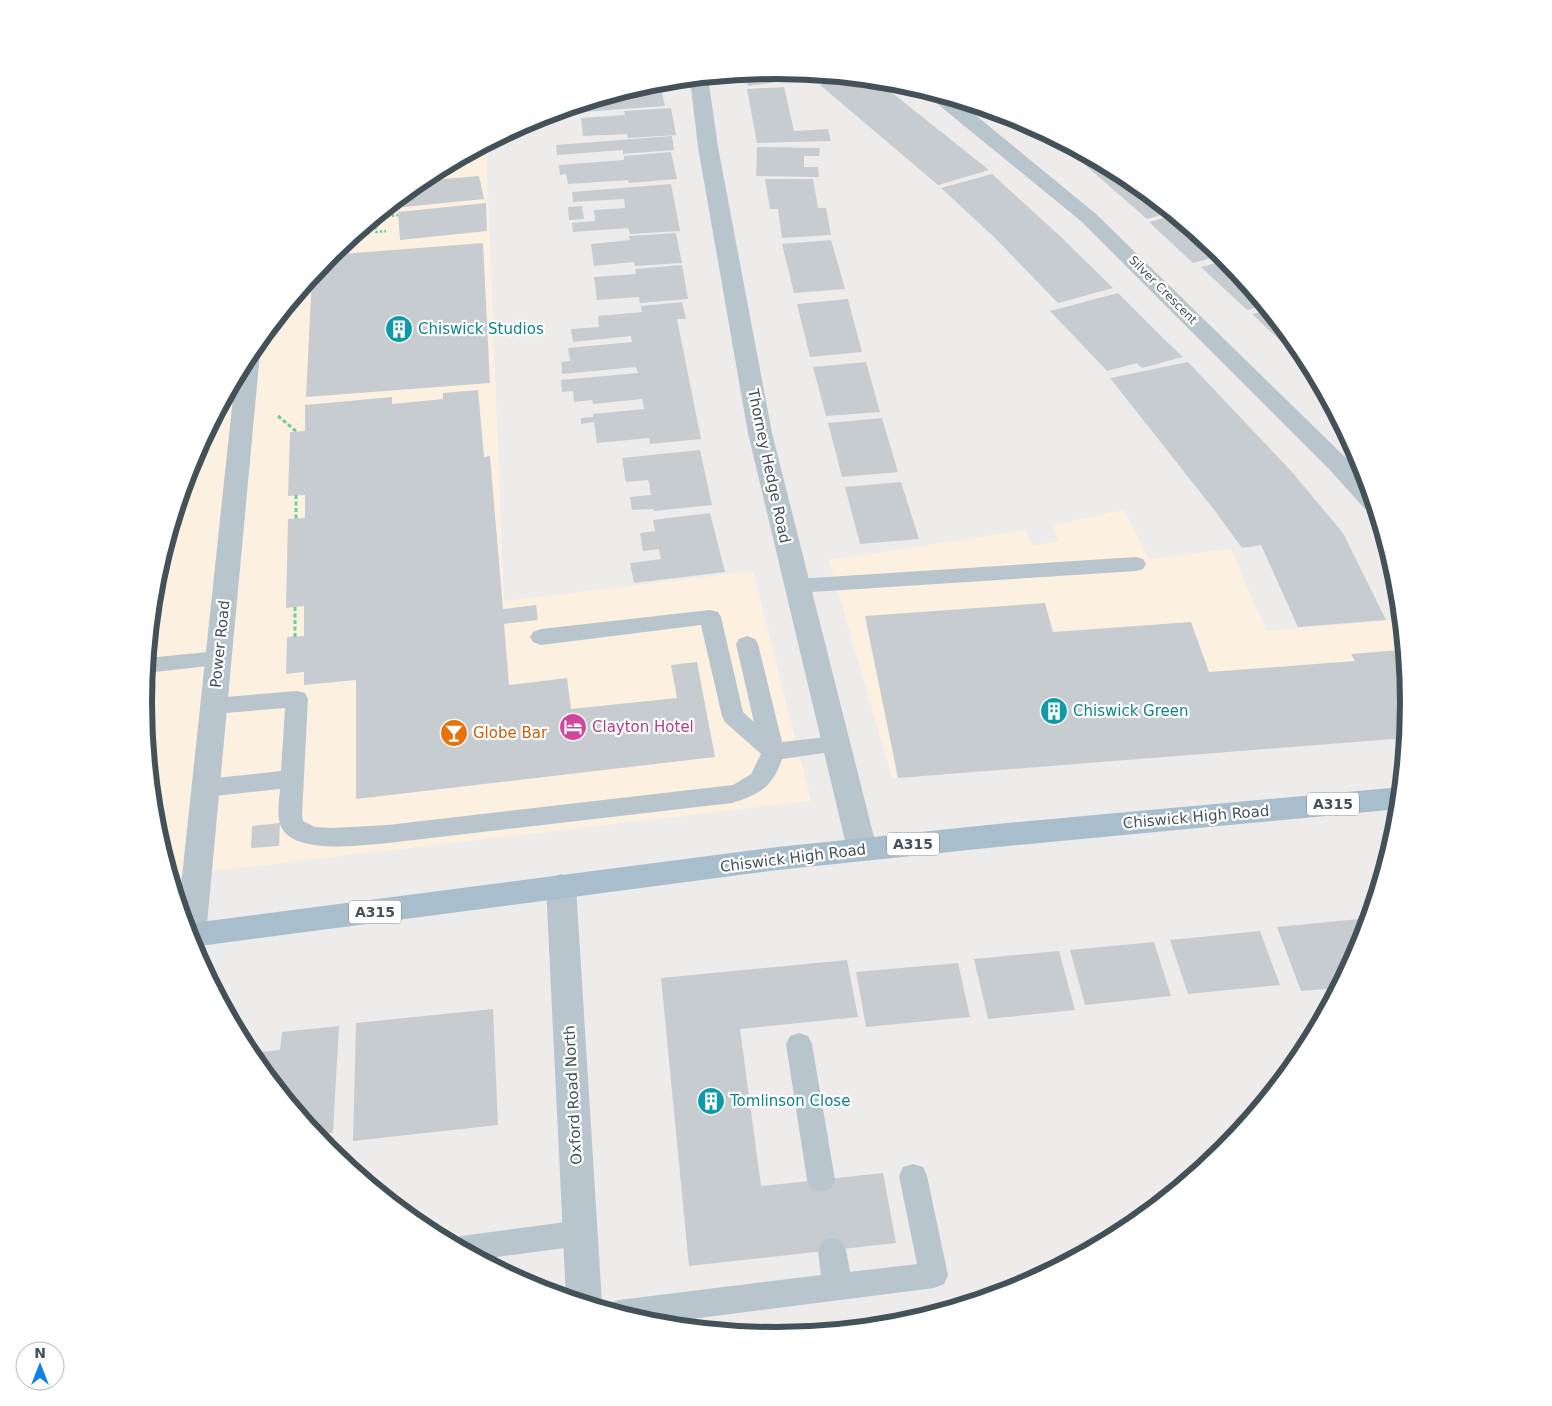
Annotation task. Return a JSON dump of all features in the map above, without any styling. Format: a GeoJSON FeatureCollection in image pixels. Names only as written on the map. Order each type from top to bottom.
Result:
{"type":"FeatureCollection","features":[{"type":"Feature","properties":{"kind":"main road","name":"Chiswick High Road"},"geometry":{"type":"LineString","coordinates":[[196,934],[324,920],[561,886],[862,849],[1392,799]]}},
{"type":"Feature","properties":{"kind":"street","name":"Thorney Hedge Road"},"geometry":{"type":"LineString","coordinates":[[700,84],[708,147],[760,433],[862,849]]}},
{"type":"Feature","properties":{"kind":"street","name":"Silver Crescent"},"geometry":{"type":"LineString","coordinates":[[949,103],[1089,218],[1338,464],[1363,491]]}},
{"type":"Feature","properties":{"kind":"street","name":"Power Road"},"geometry":{"type":"LineString","coordinates":[[191,922],[247,372]]}},
{"type":"Feature","properties":{"kind":"street","name":"Oxford Road North"},"geometry":{"type":"LineString","coordinates":[[561,886],[584,1297]]}},
{"type":"Feature","properties":{"kind":"lane"},"geometry":{"type":"LineString","coordinates":[[796,586],[1136,564]]}},
{"type":"Feature","properties":{"kind":"lane"},"geometry":{"type":"LineString","coordinates":[[541,637],[710,616],[733,716],[773,752],[837,744]]}},
{"type":"Feature","properties":{"kind":"lane"},"geometry":{"type":"LineString","coordinates":[[213,706],[297,699],[290,816],[292,825],[301,832],[315,836],[342,836],[436,829],[732,794],[755,785],[763,778],[773,752],[747,644]]}},
{"type":"Feature","properties":{"kind":"lane"},"geometry":{"type":"LineString","coordinates":[[153,665],[218,659]]}},
{"type":"Feature","properties":{"kind":"lane"},"geometry":{"type":"LineString","coordinates":[[206,788],[292,779]]}},
{"type":"Feature","properties":{"kind":"lane"},"geometry":{"type":"LineString","coordinates":[[799,1044],[821,1180]]}},
{"type":"Feature","properties":{"kind":"lane"},"geometry":{"type":"LineString","coordinates":[[638,1312],[934,1275],[913,1176]]}},
{"type":"Feature","properties":{"kind":"lane"},"geometry":{"type":"LineString","coordinates":[[471,1248],[580,1233]]}},
{"type":"Feature","properties":{"kind":"lane"},"geometry":{"type":"LineString","coordinates":[[832,1250],[837,1286]]}},
{"type":"Feature","properties":{"kind":"path"},"geometry":{"type":"LineString","coordinates":[[385,217],[398,215]]}},
{"type":"Feature","properties":{"kind":"path"},"geometry":{"type":"LineString","coordinates":[[375,225],[376,232],[386,231]]}},
{"type":"Feature","properties":{"kind":"path"},"geometry":{"type":"LineString","coordinates":[[277,415],[297,432]]}},
{"type":"Feature","properties":{"kind":"path"},"geometry":{"type":"LineString","coordinates":[[296,495],[296,519]]}},
{"type":"Feature","properties":{"kind":"path"},"geometry":{"type":"LineString","coordinates":[[295,607],[295,637]]}},
{"type":"Feature","properties":{"kind":"shaded area"},"geometry":{"type":"Polygon","coordinates":[[[486,150],[504,601],[753,571],[811,801],[176,875],[164,825],[157,784],[153,744],[153,662],[157,622],[173,541],[199,464],[235,391],[257,356],[307,291],[364,234],[396,208],[429,184],[486,150]]]}},
{"type":"Feature","properties":{"kind":"shaded area"},"geometry":{"type":"Polygon","coordinates":[[[1124,510],[1149,559],[1231,549],[1266,631],[1394,620],[1399,662],[1399,739],[892,778],[829,560],[1026,530],[1032,546],[1059,541],[1052,525],[1124,510]]]}},
{"type":"Feature","properties":{"kind":"building"},"geometry":{"type":"Polygon","coordinates":[[[782,79],[783,81],[748,86],[745,80],[782,79]]]}},
{"type":"Feature","properties":{"kind":"building"},"geometry":{"type":"Polygon","coordinates":[[[832,82],[888,89],[989,170],[938,185],[820,85],[832,82]]]}},
{"type":"Feature","properties":{"kind":"building"},"geometry":{"type":"Polygon","coordinates":[[[784,87],[794,131],[828,129],[831,141],[757,143],[747,89],[784,87]]]}},
{"type":"Feature","properties":{"kind":"building"},"geometry":{"type":"Polygon","coordinates":[[[662,93],[665,106],[582,112],[582,110],[635,95],[662,93]]]}},
{"type":"Feature","properties":{"kind":"building"},"geometry":{"type":"Polygon","coordinates":[[[671,108],[676,135],[628,138],[627,134],[583,136],[581,118],[625,115],[624,111],[671,108]]]}},
{"type":"Feature","properties":{"kind":"building"},"geometry":{"type":"Polygon","coordinates":[[[672,136],[674,150],[623,154],[623,150],[557,155],[556,145],[672,136]]]}},
{"type":"Feature","properties":{"kind":"building"},"geometry":{"type":"Polygon","coordinates":[[[757,147],[820,148],[819,156],[804,156],[804,167],[818,167],[819,177],[756,176],[757,147]]]}},
{"type":"Feature","properties":{"kind":"building"},"geometry":{"type":"Polygon","coordinates":[[[671,152],[677,179],[629,183],[628,180],[568,184],[566,174],[560,175],[559,165],[624,160],[624,156],[671,152]]]}},
{"type":"Feature","properties":{"kind":"building"},"geometry":{"type":"Polygon","coordinates":[[[1072,153],[1123,184],[1164,214],[1147,219],[1072,153]]]}},
{"type":"Feature","properties":{"kind":"building"},"geometry":{"type":"Polygon","coordinates":[[[992,174],[1060,236],[1113,288],[1058,303],[994,237],[941,188],[992,174]]]}},
{"type":"Feature","properties":{"kind":"building"},"geometry":{"type":"Polygon","coordinates":[[[479,176],[484,199],[396,208],[436,180],[479,176]]]}},
{"type":"Feature","properties":{"kind":"building"},"geometry":{"type":"Polygon","coordinates":[[[765,179],[813,179],[818,208],[826,208],[831,235],[782,238],[778,209],[770,209],[765,179]]]}},
{"type":"Feature","properties":{"kind":"building"},"geometry":{"type":"Polygon","coordinates":[[[671,184],[680,231],[630,234],[628,228],[573,232],[572,223],[595,221],[594,210],[625,208],[624,199],[573,202],[572,192],[671,184]]]}},
{"type":"Feature","properties":{"kind":"building"},"geometry":{"type":"Polygon","coordinates":[[[486,203],[487,231],[400,240],[398,212],[486,203]]]}},
{"type":"Feature","properties":{"kind":"building"},"geometry":{"type":"Polygon","coordinates":[[[582,206],[584,219],[569,220],[568,207],[582,206]]]}},
{"type":"Feature","properties":{"kind":"building"},"geometry":{"type":"Polygon","coordinates":[[[1167,217],[1213,258],[1193,263],[1149,222],[1167,217]]]}},
{"type":"Feature","properties":{"kind":"building"},"geometry":{"type":"Polygon","coordinates":[[[370,229],[370,234],[363,235],[370,229]]]}},
{"type":"Feature","properties":{"kind":"building"},"geometry":{"type":"Polygon","coordinates":[[[676,233],[682,263],[635,266],[634,262],[594,266],[591,244],[630,240],[629,236],[676,233]]]}},
{"type":"Feature","properties":{"kind":"building"},"geometry":{"type":"Polygon","coordinates":[[[831,240],[845,289],[794,293],[782,244],[831,240]]]}},
{"type":"Feature","properties":{"kind":"building","name":"Chiswick Studios"},"geometry":{"type":"Polygon","coordinates":[[[483,243],[490,383],[306,397],[311,286],[343,254],[483,243]]]}},
{"type":"Feature","properties":{"kind":"building"},"geometry":{"type":"Polygon","coordinates":[[[1218,263],[1258,307],[1247,310],[1201,267],[1218,263]]]}},
{"type":"Feature","properties":{"kind":"building"},"geometry":{"type":"Polygon","coordinates":[[[682,265],[688,299],[640,303],[639,297],[597,300],[594,277],[636,274],[635,269],[682,265]]]}},
{"type":"Feature","properties":{"kind":"building"},"geometry":{"type":"Polygon","coordinates":[[[1118,293],[1183,357],[1142,368],[1137,363],[1107,371],[1050,311],[1118,293]]]}},
{"type":"Feature","properties":{"kind":"building"},"geometry":{"type":"Polygon","coordinates":[[[848,299],[862,352],[810,357],[797,304],[848,299]]]}},
{"type":"Feature","properties":{"kind":"building"},"geometry":{"type":"Polygon","coordinates":[[[682,302],[686,319],[677,319],[701,439],[650,444],[649,438],[597,443],[594,422],[581,424],[581,418],[593,417],[593,414],[644,409],[642,399],[593,404],[592,400],[574,402],[573,391],[562,392],[561,380],[638,373],[636,367],[562,374],[561,362],[570,361],[568,348],[632,342],[631,336],[573,342],[571,329],[599,327],[598,316],[642,312],[641,306],[682,302]]]}},
{"type":"Feature","properties":{"kind":"building"},"geometry":{"type":"Polygon","coordinates":[[[1262,312],[1292,352],[1252,314],[1262,312]]]}},
{"type":"Feature","properties":{"kind":"building"},"geometry":{"type":"Polygon","coordinates":[[[866,362],[880,412],[826,416],[813,367],[866,362]]]}},
{"type":"Feature","properties":{"kind":"building"},"geometry":{"type":"Polygon","coordinates":[[[1188,362],[1292,472],[1343,533],[1386,620],[1298,627],[1261,545],[1242,548],[1110,378],[1188,362]]]}},
{"type":"Feature","properties":{"kind":"building"},"geometry":{"type":"Polygon","coordinates":[[[478,390],[484,457],[490,456],[503,609],[536,605],[538,620],[504,624],[509,685],[567,678],[571,709],[677,698],[671,665],[697,662],[715,757],[356,799],[356,680],[304,685],[304,672],[286,674],[287,637],[304,636],[304,606],[286,608],[288,519],[305,518],[305,495],[288,496],[290,432],[305,431],[305,405],[392,397],[392,404],[443,399],[443,393],[478,390]]]}},
{"type":"Feature","properties":{"kind":"building"},"geometry":{"type":"Polygon","coordinates":[[[882,418],[898,472],[842,477],[828,423],[882,418]]]}},
{"type":"Feature","properties":{"kind":"building"},"geometry":{"type":"Polygon","coordinates":[[[700,450],[712,505],[654,511],[653,509],[632,510],[630,497],[651,495],[649,483],[648,480],[626,482],[622,458],[700,450]]]}},
{"type":"Feature","properties":{"kind":"building"},"geometry":{"type":"Polygon","coordinates":[[[901,482],[919,539],[860,544],[845,487],[901,482]]]}},
{"type":"Feature","properties":{"kind":"building"},"geometry":{"type":"Polygon","coordinates":[[[710,513],[725,572],[634,583],[630,563],[661,559],[659,549],[643,551],[640,533],[655,531],[653,520],[710,513]]]}},
{"type":"Feature","properties":{"kind":"building","name":"Chiswick Green"},"geometry":{"type":"Polygon","coordinates":[[[1045,603],[1053,632],[1191,622],[1209,672],[1355,661],[1351,654],[1398,650],[1399,739],[898,778],[865,616],[1045,603]]]}},
{"type":"Feature","properties":{"kind":"building"},"geometry":{"type":"Polygon","coordinates":[[[280,823],[279,846],[251,848],[252,826],[280,823]]]}},
{"type":"Feature","properties":{"kind":"building"},"geometry":{"type":"Polygon","coordinates":[[[1362,919],[1331,989],[1301,991],[1277,927],[1362,919]]]}},
{"type":"Feature","properties":{"kind":"building"},"geometry":{"type":"Polygon","coordinates":[[[1260,931],[1280,985],[1188,994],[1170,940],[1260,931]]]}},
{"type":"Feature","properties":{"kind":"building"},"geometry":{"type":"Polygon","coordinates":[[[1154,942],[1171,996],[1085,1005],[1070,950],[1154,942]]]}},
{"type":"Feature","properties":{"kind":"building"},"geometry":{"type":"Polygon","coordinates":[[[1059,951],[1075,1010],[988,1019],[974,959],[1059,951]]]}},
{"type":"Feature","properties":{"kind":"building","name":"Tomlinson Close"},"geometry":{"type":"Polygon","coordinates":[[[847,960],[858,1017],[740,1029],[761,1186],[883,1173],[896,1243],[689,1266],[661,978],[847,960]]]}},
{"type":"Feature","properties":{"kind":"building"},"geometry":{"type":"Polygon","coordinates":[[[958,963],[970,1017],[866,1027],[856,972],[958,963]]]}},
{"type":"Feature","properties":{"kind":"building"},"geometry":{"type":"Polygon","coordinates":[[[493,1009],[498,1125],[353,1141],[356,1023],[493,1009]]]}},
{"type":"Feature","properties":{"kind":"building"},"geometry":{"type":"Polygon","coordinates":[[[339,1026],[333,1133],[325,1133],[307,1115],[259,1052],[280,1050],[282,1032],[339,1026]]]}},
{"type":"Feature","properties":{"kind":"place","name":"Chiswick Studios"},"geometry":{"type":"Point","coordinates":[399,329]}},
{"type":"Feature","properties":{"kind":"place","name":"Chiswick Green"},"geometry":{"type":"Point","coordinates":[1054,711]}},
{"type":"Feature","properties":{"kind":"place","name":"Clayton Hotel"},"geometry":{"type":"Point","coordinates":[573,727]}},
{"type":"Feature","properties":{"kind":"place","name":"Globe Bar"},"geometry":{"type":"Point","coordinates":[454,733]}},
{"type":"Feature","properties":{"kind":"place","name":"Tomlinson Close"},"geometry":{"type":"Point","coordinates":[711,1101]}}]}
